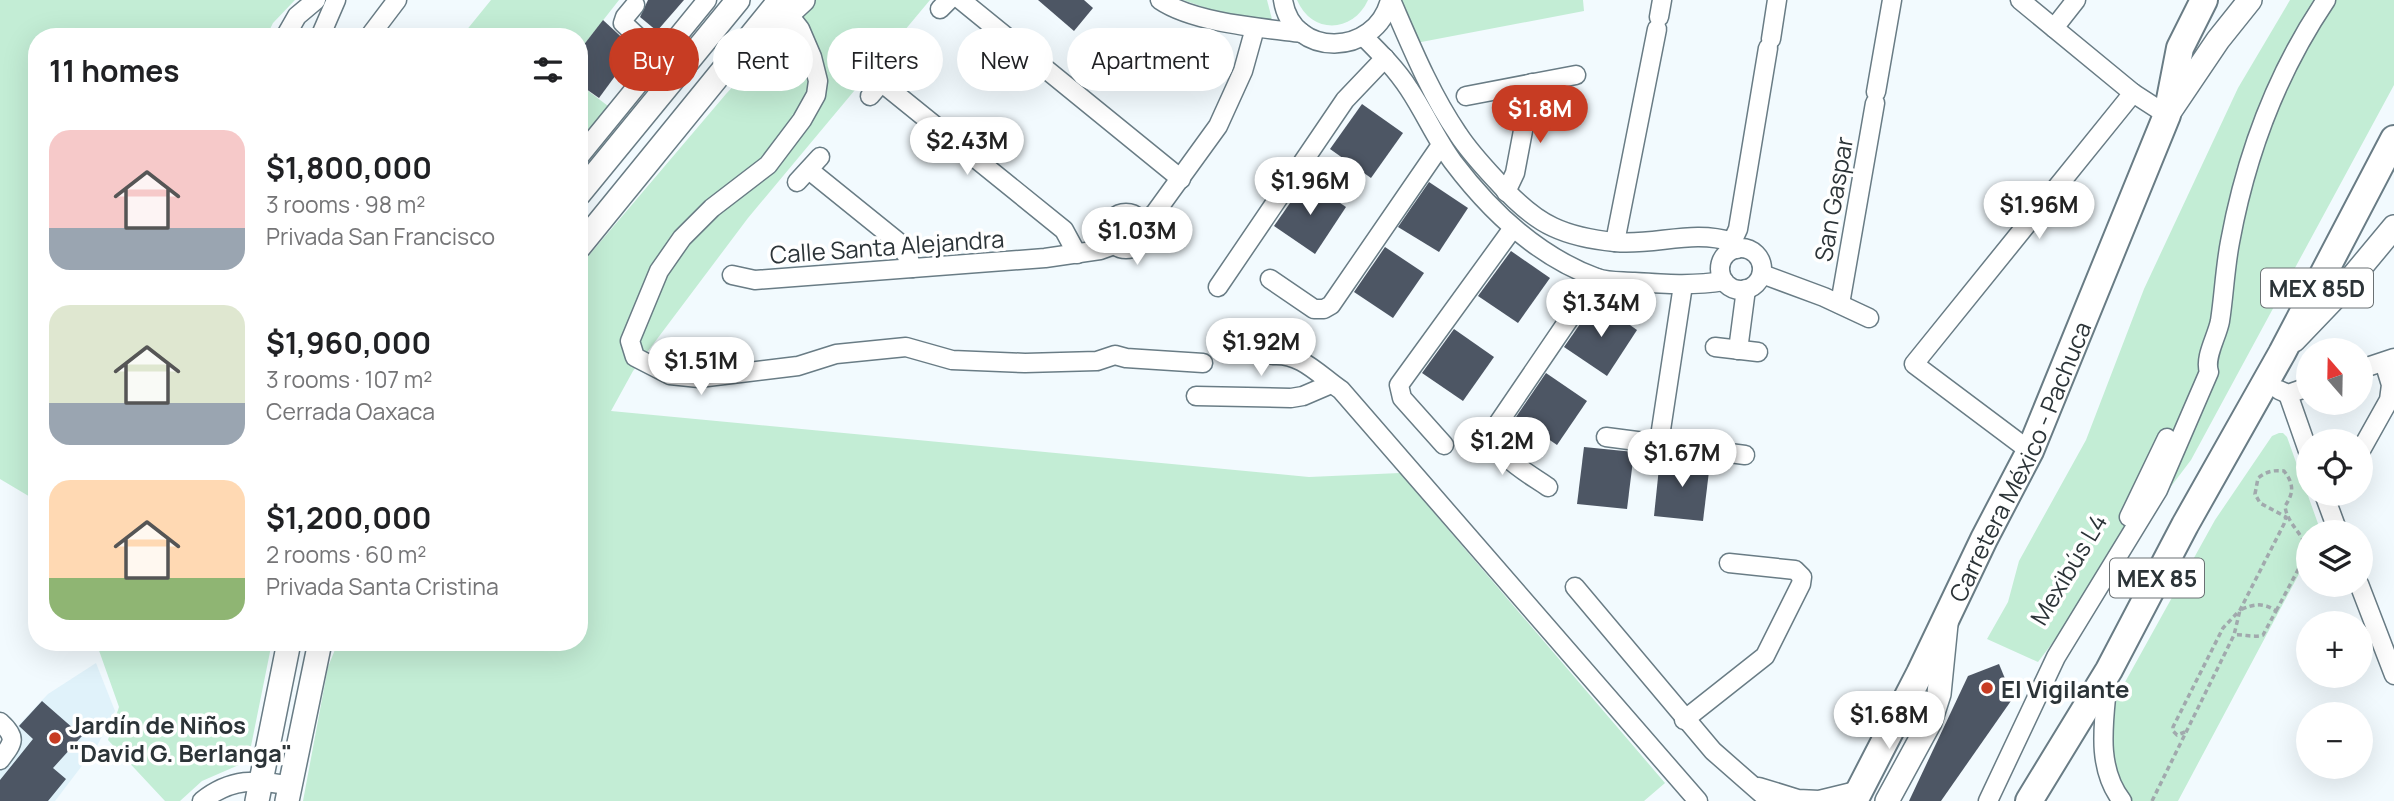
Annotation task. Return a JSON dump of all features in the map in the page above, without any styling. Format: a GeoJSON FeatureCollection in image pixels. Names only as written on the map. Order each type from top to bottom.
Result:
{"type":"FeatureCollection","features":[{"type":"Feature","properties":{"kind":"highway","name":"Carretera México - Pachuca"},"geometry":{"type":"LineString","coordinates":[[1857,796],[1984,539],[2031,451],[2167,115],[2180,48],[2204,0]]}},
{"type":"Feature","properties":{"kind":"highway","name":"MEX 85D"},"geometry":{"type":"LineString","coordinates":[[2283,353],[2394,139]]}},
{"type":"Feature","properties":{"kind":"highway","name":"MEX 85"},"geometry":{"type":"LineString","coordinates":[[2029,801],[2109,670],[2185,526],[2277,389],[2283,353]]}},
{"type":"Feature","properties":{"kind":"main road"},"geometry":{"type":"LineString","coordinates":[[588,183],[738,0]]}},
{"type":"Feature","properties":{"kind":"main road"},"geometry":{"type":"LineString","coordinates":[[2167,115],[2218,40],[2250,0]]}},
{"type":"Feature","properties":{"kind":"main road"},"geometry":{"type":"LineString","coordinates":[[588,236],[721,73],[791,5]]}},
{"type":"Feature","properties":{"kind":"main road","name":"MEX 85"},"geometry":{"type":"LineString","coordinates":[[2283,353],[2340,292],[2394,228]]}},
{"type":"Feature","properties":{"kind":"main road"},"geometry":{"type":"LineString","coordinates":[[1887,801],[1930,722],[1939,694],[1947,616]]}},
{"type":"Feature","properties":{"kind":"main road"},"geometry":{"type":"LineString","coordinates":[[259,790],[287,651]]}},
{"type":"Feature","properties":{"kind":"main road"},"geometry":{"type":"LineString","coordinates":[[289,793],[318,651]]}},
{"type":"Feature","properties":{"kind":"street"},"geometry":{"type":"LineString","coordinates":[[290,28],[297,16],[316,0]]}},
{"type":"Feature","properties":{"kind":"street"},"geometry":{"type":"LineString","coordinates":[[324,28],[336,0]]}},
{"type":"Feature","properties":{"kind":"street"},"geometry":{"type":"LineString","coordinates":[[376,28],[397,0]]}},
{"type":"Feature","properties":{"kind":"street"},"geometry":{"type":"LineString","coordinates":[[684,28],[707,0]]}},
{"type":"Feature","properties":{"kind":"street"},"geometry":{"type":"LineString","coordinates":[[961,0],[1181,179]]}},
{"type":"Feature","properties":{"kind":"street"},"geometry":{"type":"LineString","coordinates":[[1160,0],[1202,17],[1255,28],[1302,33]]}},
{"type":"Feature","properties":{"kind":"street"},"geometry":{"type":"LineString","coordinates":[[1283,0],[1291,21],[1302,33],[1316,41],[1332,44],[1349,43],[1364,37],[1381,20],[1390,0]]}},
{"type":"Feature","properties":{"kind":"street"},"geometry":{"type":"LineString","coordinates":[[1390,0],[1437,98],[1470,151],[1506,192],[1526,210],[1551,226],[1589,238],[1634,243],[1706,236],[1735,245],[1756,255],[1762,267],[1762,274],[1756,284],[1746,289],[1734,289],[1724,281],[1721,275],[1722,261],[1735,245],[1777,0]]}},
{"type":"Feature","properties":{"kind":"street","name":"San Gaspar"},"geometry":{"type":"LineString","coordinates":[[1840,304],[1892,0]]}},
{"type":"Feature","properties":{"kind":"street"},"geometry":{"type":"LineString","coordinates":[[2020,0],[2133,93],[2167,115]]}},
{"type":"Feature","properties":{"kind":"street"},"geometry":{"type":"LineString","coordinates":[[2054,28],[2077,0]]}},
{"type":"Feature","properties":{"kind":"street","name":"Mexibús L4"},"geometry":{"type":"LineString","coordinates":[[1988,801],[2056,657],[2158,490],[2209,372],[2207,365],[2219,325],[2229,245],[2241,188],[2258,132],[2283,73],[2326,0]]}},
{"type":"Feature","properties":{"kind":"street"},"geometry":{"type":"LineString","coordinates":[[629,28],[623,19],[635,5]]}},
{"type":"Feature","properties":{"kind":"street"},"geometry":{"type":"LineString","coordinates":[[791,5],[812,57],[818,81],[816,95],[802,120],[768,165],[712,208],[682,238],[659,271],[630,341],[635,357],[670,375],[690,378],[720,377],[798,366],[836,354],[906,346],[952,360],[1097,361],[1115,355],[1203,363]]}},
{"type":"Feature","properties":{"kind":"street"},"geometry":{"type":"LineString","coordinates":[[1615,242],[1659,15]]}},
{"type":"Feature","properties":{"kind":"street"},"geometry":{"type":"LineString","coordinates":[[1142,223],[1155,213],[1218,126],[1243,71],[1255,28]]}},
{"type":"Feature","properties":{"kind":"street"},"geometry":{"type":"LineString","coordinates":[[1364,37],[1409,88],[1454,163],[1513,228],[1558,259],[1597,278],[1683,285],[1724,281]]}},
{"type":"Feature","properties":{"kind":"street"},"geometry":{"type":"LineString","coordinates":[[1218,287],[1345,100],[1385,58]]}},
{"type":"Feature","properties":{"kind":"street"},"geometry":{"type":"LineString","coordinates":[[1466,96],[1576,75]]}},
{"type":"Feature","properties":{"kind":"street"},"geometry":{"type":"LineString","coordinates":[[1506,192],[1515,173],[1532,83]]}},
{"type":"Feature","properties":{"kind":"street"},"geometry":{"type":"LineString","coordinates":[[588,146],[633,91]]}},
{"type":"Feature","properties":{"kind":"street"},"geometry":{"type":"LineString","coordinates":[[892,91],[1064,230],[1077,254]]}},
{"type":"Feature","properties":{"kind":"street"},"geometry":{"type":"LineString","coordinates":[[2031,451],[1914,364],[2133,93]]}},
{"type":"Feature","properties":{"kind":"street"},"geometry":{"type":"LineString","coordinates":[[1420,107],[1437,98]]}},
{"type":"Feature","properties":{"kind":"street"},"geometry":{"type":"LineString","coordinates":[[1270,279],[1314,309],[1324,309],[1331,305],[1441,145]]}},
{"type":"Feature","properties":{"kind":"street"},"geometry":{"type":"LineString","coordinates":[[809,170],[897,241],[912,268]]}},
{"type":"Feature","properties":{"kind":"street"},"geometry":{"type":"LineString","coordinates":[[1121,214],[1133,215],[1142,223],[1144,234],[1139,244],[1129,249],[1114,245],[1108,234],[1115,217],[1121,214]]}},
{"type":"Feature","properties":{"kind":"street"},"geometry":{"type":"LineString","coordinates":[[1444,446],[1402,398],[1399,385],[1513,228]]}},
{"type":"Feature","properties":{"kind":"street"},"geometry":{"type":"LineString","coordinates":[[1579,269],[1589,238]]}},
{"type":"Feature","properties":{"kind":"street","name":"Calle Santa Alejandra"},"geometry":{"type":"LineString","coordinates":[[732,275],[755,280],[1045,258],[1100,250],[1114,245]]}},
{"type":"Feature","properties":{"kind":"street"},"geometry":{"type":"LineString","coordinates":[[1762,274],[1869,318]]}},
{"type":"Feature","properties":{"kind":"street"},"geometry":{"type":"LineString","coordinates":[[1548,487],[1500,451],[1493,435],[1597,278]]}},
{"type":"Feature","properties":{"kind":"street"},"geometry":{"type":"LineString","coordinates":[[1659,443],[1683,285]]}},
{"type":"Feature","properties":{"kind":"street"},"geometry":{"type":"LineString","coordinates":[[1738,350],[1746,289]]}},
{"type":"Feature","properties":{"kind":"street"},"geometry":{"type":"LineString","coordinates":[[1715,347],[1758,352]]}},
{"type":"Feature","properties":{"kind":"street"},"geometry":{"type":"LineString","coordinates":[[1273,355],[1293,356],[1341,390],[1698,801]]}},
{"type":"Feature","properties":{"kind":"street"},"geometry":{"type":"LineString","coordinates":[[2373,429],[2389,400],[2389,360]]}},
{"type":"Feature","properties":{"kind":"street","name":"Mexibús L4"},"geometry":{"type":"LineString","coordinates":[[1975,801],[2050,647],[2134,509],[2199,370],[2207,365]]}},
{"type":"Feature","properties":{"kind":"street"},"geometry":{"type":"LineString","coordinates":[[1196,396],[1291,398],[1331,384]]}},
{"type":"Feature","properties":{"kind":"street"},"geometry":{"type":"LineString","coordinates":[[2296,388],[2277,389],[2297,429]]}},
{"type":"Feature","properties":{"kind":"street"},"geometry":{"type":"LineString","coordinates":[[1606,437],[1745,455]]}},
{"type":"Feature","properties":{"kind":"street"},"geometry":{"type":"LineString","coordinates":[[1684,720],[1765,656],[1801,584],[1802,577],[1795,570],[1729,563]]}},
{"type":"Feature","properties":{"kind":"street"},"geometry":{"type":"LineString","coordinates":[[1575,587],[1684,720],[1713,751],[1770,801]]}},
{"type":"Feature","properties":{"kind":"street"},"geometry":{"type":"LineString","coordinates":[[2364,597],[2394,675]]}},
{"type":"Feature","properties":{"kind":"street"},"geometry":{"type":"LineString","coordinates":[[2109,670],[2104,757],[2113,789],[2122,801]]}},
{"type":"Feature","properties":{"kind":"street"},"geometry":{"type":"LineString","coordinates":[[0,722],[12,737],[0,760]]}},
{"type":"Feature","properties":{"kind":"street"},"geometry":{"type":"LineString","coordinates":[[1752,785],[1798,799],[1857,796]]}},
{"type":"Feature","properties":{"kind":"street"},"geometry":{"type":"LineString","coordinates":[[202,801],[223,787],[289,793]]}},
{"type":"Feature","properties":{"kind":"path"},"geometry":{"type":"LineString","coordinates":[[2152,801],[2234,635],[2240,610],[2286,517],[2285,506],[2291,498],[2292,489],[2284,471],[2267,472],[2258,478],[2255,494],[2260,503],[2286,517],[2307,545],[2307,553],[2263,635],[2234,635]]}},
{"type":"Feature","properties":{"kind":"path"},"geometry":{"type":"LineString","coordinates":[[2185,732],[2177,735],[2173,727],[2223,628],[2240,610],[2253,604],[2267,605],[2276,611]]}},
{"type":"Feature","properties":{"kind":"shaded area","name":"Jardín de Niños \"David G. Berlanga\""},"geometry":{"type":"Polygon","coordinates":[[[96,663],[115,711],[97,746],[55,801],[0,801],[0,758],[14,730],[48,694],[96,663]]]}},
{"type":"Feature","properties":{"kind":"green space"},"geometry":{"type":"Polygon","coordinates":[[[0,0],[295,0],[270,28],[28,28],[28,496],[0,479],[0,0]]]}},
{"type":"Feature","properties":{"kind":"green space"},"geometry":{"type":"Polygon","coordinates":[[[491,0],[619,0],[588,40],[588,28],[468,28],[491,0]]]}},
{"type":"Feature","properties":{"kind":"green space"},"geometry":{"type":"Polygon","coordinates":[[[813,0],[930,0],[907,28],[827,28],[827,91],[854,91],[748,218],[633,371],[611,411],[1309,477],[1400,473],[1665,783],[1644,801],[303,801],[328,667],[334,651],[588,651],[588,256],[729,91],[813,91],[813,28],[787,28],[813,0]]]}},
{"type":"Feature","properties":{"kind":"green space"},"geometry":{"type":"Polygon","coordinates":[[[1183,0],[1267,0],[1273,23],[1215,11],[1183,0]]]}},
{"type":"Feature","properties":{"kind":"green space"},"geometry":{"type":"Polygon","coordinates":[[[1297,0],[1368,0],[1353,19],[1332,26],[1312,19],[1297,0]]]}},
{"type":"Feature","properties":{"kind":"green space"},"geometry":{"type":"Polygon","coordinates":[[[1398,0],[1583,0],[1584,11],[1416,43],[1398,0]]]}},
{"type":"Feature","properties":{"kind":"green space"},"geometry":{"type":"Polygon","coordinates":[[[2290,0],[2394,0],[2394,85],[2191,460],[2038,662],[1987,639],[2008,602],[2019,561],[2086,440],[2144,289],[2238,88],[2290,0]]]}},
{"type":"Feature","properties":{"kind":"green space"},"geometry":{"type":"Polygon","coordinates":[[[588,91],[608,106],[588,132],[588,91]]]}},
{"type":"Feature","properties":{"kind":"green space"},"geometry":{"type":"Polygon","coordinates":[[[2283,433],[2287,437],[2296,462],[2296,506],[2312,506],[2317,520],[2296,520],[2296,580],[2178,801],[2127,801],[2116,786],[2105,729],[2109,711],[2215,520],[2272,436],[2283,433]]]}},
{"type":"Feature","properties":{"kind":"green space"},"geometry":{"type":"Polygon","coordinates":[[[99,651],[270,651],[248,761],[202,781],[180,801],[165,801],[108,740],[119,707],[99,651]]]}},
{"type":"Feature","properties":{"kind":"building"},"geometry":{"type":"Polygon","coordinates":[[[648,0],[684,0],[660,28],[653,28],[640,17],[648,0]]]}},
{"type":"Feature","properties":{"kind":"building"},"geometry":{"type":"Polygon","coordinates":[[[1038,0],[1084,0],[1093,8],[1076,28],[1071,28],[1038,0]]]}},
{"type":"Feature","properties":{"kind":"building"},"geometry":{"type":"Polygon","coordinates":[[[603,20],[612,28],[609,28],[609,84],[599,98],[588,90],[588,39],[603,20]]]}},
{"type":"Feature","properties":{"kind":"building"},"geometry":{"type":"Polygon","coordinates":[[[1362,104],[1403,133],[1371,178],[1330,149],[1362,104]]]}},
{"type":"Feature","properties":{"kind":"building"},"geometry":{"type":"Polygon","coordinates":[[[1306,180],[1346,207],[1315,254],[1274,226],[1306,180]]]}},
{"type":"Feature","properties":{"kind":"building"},"geometry":{"type":"Polygon","coordinates":[[[1429,182],[1468,208],[1439,252],[1398,227],[1429,182]]]}},
{"type":"Feature","properties":{"kind":"building"},"geometry":{"type":"Polygon","coordinates":[[[1385,247],[1424,273],[1393,318],[1354,292],[1385,247]]]}},
{"type":"Feature","properties":{"kind":"building"},"geometry":{"type":"Polygon","coordinates":[[[1511,251],[1550,278],[1518,323],[1478,296],[1511,251]]]}},
{"type":"Feature","properties":{"kind":"building"},"geometry":{"type":"Polygon","coordinates":[[[1596,301],[1637,330],[1607,376],[1564,347],[1596,301]]]}},
{"type":"Feature","properties":{"kind":"building"},"geometry":{"type":"Polygon","coordinates":[[[1454,329],[1494,357],[1463,401],[1422,373],[1454,329]]]}},
{"type":"Feature","properties":{"kind":"building"},"geometry":{"type":"Polygon","coordinates":[[[1546,373],[1587,401],[1557,445],[1516,417],[1546,373]]]}},
{"type":"Feature","properties":{"kind":"building"},"geometry":{"type":"Polygon","coordinates":[[[1584,447],[1634,452],[1627,509],[1577,504],[1584,447]]]}},
{"type":"Feature","properties":{"kind":"building"},"geometry":{"type":"Polygon","coordinates":[[[1660,458],[1710,463],[1703,521],[1654,516],[1660,458]]]}},
{"type":"Feature","properties":{"kind":"building"},"geometry":{"type":"Polygon","coordinates":[[[1999,664],[2013,698],[1941,801],[1909,801],[1968,676],[1999,664]]]}},
{"type":"Feature","properties":{"kind":"building"},"geometry":{"type":"Polygon","coordinates":[[[42,701],[82,736],[53,768],[66,779],[48,801],[0,801],[0,780],[33,739],[19,726],[42,701]]]}},
{"type":"Feature","properties":{"kind":"place","name":"El Vigilante"},"geometry":{"type":"Point","coordinates":[1987,688]}},
{"type":"Feature","properties":{"kind":"place","name":"Jardín de Niños \"David G. Berlanga\""},"geometry":{"type":"Point","coordinates":[55,738]}}]}
